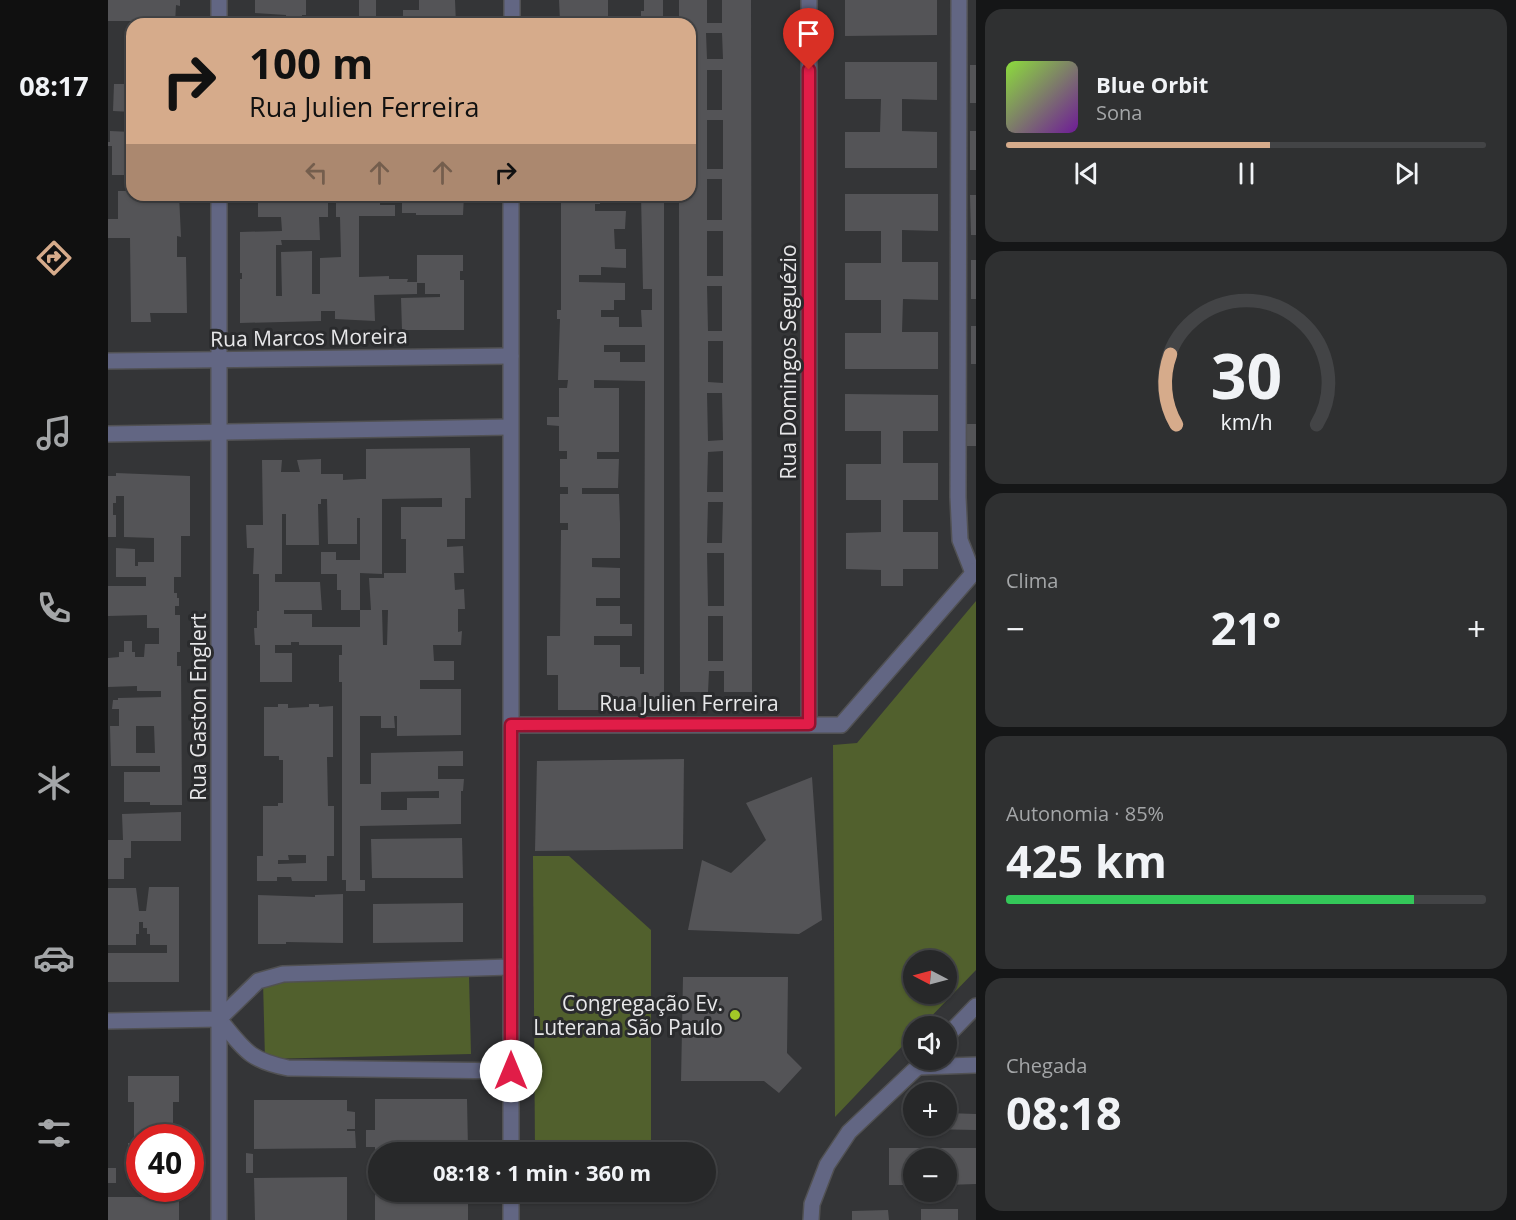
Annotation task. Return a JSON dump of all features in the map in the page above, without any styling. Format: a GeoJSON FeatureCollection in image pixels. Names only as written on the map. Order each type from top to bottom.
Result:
{"type":"FeatureCollection","features":[{"type":"Feature","properties":{"kind":"street"},"geometry":{"type":"LineString","coordinates":[[219,0],[219,18]]}},
{"type":"Feature","properties":{"kind":"street"},"geometry":{"type":"LineString","coordinates":[[512,0],[512,18]]}},
{"type":"Feature","properties":{"kind":"street","name":"Rua Domingos Seguézio"},"geometry":{"type":"LineString","coordinates":[[809,0],[809,724]]}},
{"type":"Feature","properties":{"kind":"street"},"geometry":{"type":"LineString","coordinates":[[959,0],[958,497],[960,540],[975,571]]}},
{"type":"Feature","properties":{"kind":"street","name":"Rua Gaston Englert"},"geometry":{"type":"LineString","coordinates":[[219,201],[219,1220]]}},
{"type":"Feature","properties":{"kind":"street"},"geometry":{"type":"LineString","coordinates":[[511,1142],[512,201]]}},
{"type":"Feature","properties":{"kind":"street","name":"Rua Marcos Moreira"},"geometry":{"type":"LineString","coordinates":[[108,361],[511,356]]}},
{"type":"Feature","properties":{"kind":"street"},"geometry":{"type":"LineString","coordinates":[[108,434],[510,427]]}},
{"type":"Feature","properties":{"kind":"street","name":"Rua Julien Ferreira"},"geometry":{"type":"LineString","coordinates":[[511,725],[841,725],[975,571]]}},
{"type":"Feature","properties":{"kind":"street"},"geometry":{"type":"LineString","coordinates":[[108,1021],[219,1019],[258,981],[283,974],[511,967]]}},
{"type":"Feature","properties":{"kind":"street"},"geometry":{"type":"LineString","coordinates":[[957,1026],[976,1006]]}},
{"type":"Feature","properties":{"kind":"street"},"geometry":{"type":"LineString","coordinates":[[219,1019],[247,1053],[265,1063],[288,1068],[511,1071]]}},
{"type":"Feature","properties":{"kind":"street"},"geometry":{"type":"LineString","coordinates":[[957,1064],[976,1065]]}},
{"type":"Feature","properties":{"kind":"street"},"geometry":{"type":"LineString","coordinates":[[811,1220],[812,1204],[827,1165],[849,1132],[915,1070]]}},
{"type":"Feature","properties":{"kind":"street"},"geometry":{"type":"LineString","coordinates":[[511,1202],[511,1220]]}},
{"type":"Feature","properties":{"kind":"green space"},"geometry":{"type":"Polygon","coordinates":[[[976,601],[976,970],[957,990],[957,950],[903,950],[903,1004],[943,1004],[932,1016],[903,1016],[903,1046],[835,1117],[833,745],[857,743],[976,601]]]}},
{"type":"Feature","properties":{"kind":"green space"},"geometry":{"type":"Polygon","coordinates":[[[533,856],[569,856],[651,930],[651,1142],[535,1142],[533,856]]]}},
{"type":"Feature","properties":{"kind":"green space"},"geometry":{"type":"Polygon","coordinates":[[[469,976],[471,1054],[265,1059],[263,981],[469,976]]]}},
{"type":"Feature","properties":{"kind":"building"},"geometry":{"type":"Polygon","coordinates":[[[108,0],[180,0],[180,6],[176,5],[175,18],[126,18],[126,21],[108,21],[108,0]]]}},
{"type":"Feature","properties":{"kind":"building"},"geometry":{"type":"Polygon","coordinates":[[[255,0],[306,0],[306,15],[302,15],[302,18],[255,13],[255,0]]]}},
{"type":"Feature","properties":{"kind":"building"},"geometry":{"type":"Polygon","coordinates":[[[359,0],[376,0],[376,18],[359,18],[359,0]]]}},
{"type":"Feature","properties":{"kind":"building"},"geometry":{"type":"Polygon","coordinates":[[[419,0],[455,0],[456,18],[403,18],[403,10],[419,10],[419,0]]]}},
{"type":"Feature","properties":{"kind":"building"},"geometry":{"type":"Polygon","coordinates":[[[559,0],[608,0],[608,18],[560,18],[559,0]]]}},
{"type":"Feature","properties":{"kind":"building"},"geometry":{"type":"Polygon","coordinates":[[[644,0],[663,0],[663,18],[641,18],[641,11],[644,11],[644,0]]]}},
{"type":"Feature","properties":{"kind":"building"},"geometry":{"type":"Polygon","coordinates":[[[679,0],[707,0],[707,23],[722,23],[722,0],[751,0],[752,692],[724,692],[724,671],[709,671],[708,692],[680,692],[679,201],[696,201],[696,18],[679,18],[679,0]],[[706,33],[707,59],[723,59],[722,33],[706,33]],[[707,70],[707,110],[722,110],[722,70],[707,70]],[[707,120],[707,169],[723,169],[723,120],[707,120]],[[707,179],[707,220],[722,220],[722,179],[707,179]],[[707,231],[707,276],[723,276],[723,231],[707,231]],[[707,286],[708,331],[722,331],[722,286],[707,286]],[[708,341],[708,382],[723,383],[723,341],[708,341]],[[707,393],[708,441],[723,440],[722,393],[707,393]],[[723,451],[708,452],[707,492],[723,492],[723,451]],[[708,502],[707,543],[722,543],[723,502],[708,502]],[[707,553],[708,606],[724,606],[724,553],[707,553]],[[708,616],[708,661],[723,661],[723,616],[708,616]]]}},
{"type":"Feature","properties":{"kind":"building"},"geometry":{"type":"Polygon","coordinates":[[[845,0],[937,0],[937,35],[845,36],[845,0]]]}},
{"type":"Feature","properties":{"kind":"building"},"geometry":{"type":"Polygon","coordinates":[[[845,62],[937,62],[937,100],[902,99],[902,131],[937,132],[937,168],[845,168],[845,132],[880,132],[881,99],[845,99],[845,62]]]}},
{"type":"Feature","properties":{"kind":"building"},"geometry":{"type":"Polygon","coordinates":[[[970,65],[976,65],[976,103],[970,103],[970,65]]]}},
{"type":"Feature","properties":{"kind":"building"},"geometry":{"type":"Polygon","coordinates":[[[114,84],[126,84],[126,112],[113,111],[114,84]]]}},
{"type":"Feature","properties":{"kind":"building"},"geometry":{"type":"Polygon","coordinates":[[[110,131],[126,132],[126,175],[112,175],[112,146],[108,146],[110,131]]]}},
{"type":"Feature","properties":{"kind":"building"},"geometry":{"type":"Polygon","coordinates":[[[970,131],[976,131],[976,170],[970,170],[970,131]]]}},
{"type":"Feature","properties":{"kind":"building"},"geometry":{"type":"Polygon","coordinates":[[[118,191],[126,191],[126,201],[179,201],[181,237],[177,236],[177,257],[186,257],[187,313],[150,313],[151,322],[131,322],[130,238],[108,238],[108,219],[118,219],[118,191]]]}},
{"type":"Feature","properties":{"kind":"building"},"geometry":{"type":"Polygon","coordinates":[[[845,194],[938,194],[938,231],[902,230],[902,262],[938,262],[938,300],[903,299],[902,332],[938,332],[938,369],[845,369],[845,333],[881,333],[881,300],[845,300],[845,263],[881,263],[881,231],[845,231],[845,194]]]}},
{"type":"Feature","properties":{"kind":"building"},"geometry":{"type":"Polygon","coordinates":[[[970,195],[976,195],[976,235],[971,235],[970,195]]]}},
{"type":"Feature","properties":{"kind":"building"},"geometry":{"type":"Polygon","coordinates":[[[258,201],[328,201],[328,217],[319,217],[320,240],[281,240],[282,245],[276,245],[276,296],[282,296],[281,252],[312,251],[312,294],[320,294],[320,258],[341,257],[340,217],[336,217],[336,201],[380,201],[380,205],[395,205],[395,216],[359,216],[359,277],[389,276],[389,279],[408,279],[407,282],[417,282],[417,294],[374,295],[375,321],[335,319],[335,311],[321,311],[321,321],[240,323],[242,273],[240,273],[240,232],[282,231],[281,217],[258,217],[258,201]]]}},
{"type":"Feature","properties":{"kind":"building"},"geometry":{"type":"Polygon","coordinates":[[[402,201],[464,201],[463,215],[402,213],[402,201]]]}},
{"type":"Feature","properties":{"kind":"building"},"geometry":{"type":"Polygon","coordinates":[[[561,201],[600,201],[600,204],[595,204],[595,211],[626,211],[625,229],[614,229],[615,249],[626,249],[626,268],[601,267],[601,275],[579,275],[579,282],[625,283],[625,300],[614,300],[614,310],[601,310],[601,317],[619,317],[619,327],[642,327],[641,310],[652,310],[652,289],[643,289],[641,201],[664,201],[664,707],[624,707],[624,710],[558,710],[558,675],[547,675],[547,636],[560,636],[561,530],[568,530],[568,523],[560,523],[560,494],[568,494],[568,487],[560,487],[560,459],[567,459],[567,451],[559,451],[559,426],[547,425],[547,417],[559,417],[559,388],[567,388],[568,380],[558,380],[560,319],[557,319],[557,310],[561,310],[561,201]],[[604,345],[604,352],[620,352],[620,362],[645,362],[645,345],[604,345]],[[594,380],[594,388],[619,388],[619,452],[597,452],[597,459],[619,459],[618,488],[582,488],[582,494],[619,494],[620,558],[592,558],[592,567],[620,568],[620,598],[596,598],[596,606],[620,606],[620,624],[632,624],[632,636],[594,636],[594,645],[620,645],[620,667],[640,667],[640,674],[644,674],[645,381],[594,380]]]}},
{"type":"Feature","properties":{"kind":"building"},"geometry":{"type":"Polygon","coordinates":[[[417,255],[463,255],[463,271],[460,271],[460,280],[464,280],[464,330],[402,330],[401,298],[440,297],[440,294],[425,294],[425,283],[417,283],[417,255]]]}},
{"type":"Feature","properties":{"kind":"building"},"geometry":{"type":"Polygon","coordinates":[[[971,260],[976,260],[976,299],[971,299],[971,260]]]}},
{"type":"Feature","properties":{"kind":"building"},"geometry":{"type":"Polygon","coordinates":[[[971,326],[976,326],[976,364],[971,364],[971,326]]]}},
{"type":"Feature","properties":{"kind":"building"},"geometry":{"type":"Polygon","coordinates":[[[845,394],[938,395],[938,431],[903,431],[903,463],[938,463],[938,500],[903,500],[903,532],[938,532],[938,569],[903,569],[903,586],[881,586],[881,570],[846,569],[846,533],[881,532],[881,500],[846,500],[846,464],[881,464],[881,431],[845,431],[845,394]]]}},
{"type":"Feature","properties":{"kind":"building"},"geometry":{"type":"Polygon","coordinates":[[[966,424],[976,424],[976,446],[966,446],[966,424]]]}},
{"type":"Feature","properties":{"kind":"building"},"geometry":{"type":"Polygon","coordinates":[[[470,448],[471,498],[465,498],[465,539],[447,539],[447,547],[463,546],[464,573],[454,573],[455,590],[464,589],[465,609],[458,609],[458,632],[462,631],[461,645],[433,645],[434,661],[454,661],[454,680],[420,680],[420,689],[461,689],[461,735],[397,736],[397,716],[394,716],[395,728],[381,728],[381,716],[360,716],[360,784],[371,784],[371,753],[463,751],[463,766],[438,766],[438,779],[464,779],[463,791],[461,791],[461,824],[360,826],[360,880],[365,880],[365,891],[346,891],[346,880],[342,880],[342,682],[339,682],[339,655],[342,655],[342,645],[299,645],[299,642],[291,642],[291,645],[275,645],[275,653],[292,653],[292,682],[260,682],[260,645],[255,645],[254,628],[257,628],[257,611],[259,611],[259,574],[253,574],[254,548],[247,548],[246,525],[263,525],[262,460],[282,460],[281,472],[300,472],[297,460],[321,459],[321,474],[343,474],[343,480],[366,479],[366,449],[470,448]],[[442,498],[382,499],[382,574],[360,573],[360,610],[371,610],[369,578],[384,578],[384,573],[406,573],[406,539],[401,539],[401,507],[442,507],[442,498]],[[321,499],[321,504],[318,504],[319,545],[286,545],[286,514],[282,514],[282,574],[275,574],[275,582],[320,582],[322,610],[284,610],[284,614],[312,614],[312,627],[360,627],[360,610],[341,610],[341,590],[337,590],[337,574],[321,574],[321,552],[336,552],[336,560],[360,560],[360,518],[357,518],[357,544],[328,544],[327,499],[321,499]],[[382,610],[383,645],[387,645],[388,610],[382,610]],[[439,791],[381,792],[381,810],[407,810],[407,798],[439,798],[439,791]]]}},
{"type":"Feature","properties":{"kind":"building"},"geometry":{"type":"Polygon","coordinates":[[[116,473],[190,476],[190,536],[181,536],[181,577],[174,577],[174,593],[177,593],[177,598],[179,598],[179,606],[175,606],[175,615],[180,615],[180,652],[177,652],[177,666],[181,666],[182,805],[124,802],[124,772],[160,772],[160,766],[111,766],[110,726],[119,726],[119,709],[112,709],[113,700],[161,697],[161,691],[137,691],[137,686],[108,687],[108,658],[119,657],[119,652],[124,652],[124,641],[132,641],[132,652],[135,652],[135,657],[144,657],[145,644],[159,644],[159,628],[147,628],[147,615],[108,616],[108,586],[146,586],[146,577],[116,577],[116,548],[135,549],[135,566],[138,566],[138,562],[154,562],[154,538],[124,537],[124,496],[116,496],[116,503],[113,503],[113,515],[116,515],[116,537],[108,537],[108,476],[116,476],[116,473]],[[136,726],[136,753],[155,753],[154,726],[136,726]]]}},
{"type":"Feature","properties":{"kind":"building"},"geometry":{"type":"Polygon","coordinates":[[[278,704],[288,704],[288,708],[309,707],[309,704],[319,704],[319,707],[333,706],[333,757],[327,757],[328,806],[334,806],[334,856],[327,856],[327,881],[292,881],[291,877],[277,877],[277,881],[257,881],[257,856],[263,856],[263,806],[278,806],[278,803],[283,803],[283,760],[279,760],[279,756],[264,756],[264,707],[278,707],[278,704]],[[288,855],[289,860],[278,860],[278,864],[306,863],[306,855],[288,855]]]}},
{"type":"Feature","properties":{"kind":"building"},"geometry":{"type":"Polygon","coordinates":[[[684,759],[683,849],[535,851],[537,761],[684,759]]]}},
{"type":"Feature","properties":{"kind":"building"},"geometry":{"type":"Polygon","coordinates":[[[812,777],[822,920],[799,934],[688,930],[702,860],[731,873],[766,840],[746,803],[812,777]]]}},
{"type":"Feature","properties":{"kind":"building"},"geometry":{"type":"Polygon","coordinates":[[[181,812],[181,841],[131,841],[131,858],[124,858],[124,879],[108,879],[108,840],[123,840],[122,814],[181,812]]]}},
{"type":"Feature","properties":{"kind":"building"},"geometry":{"type":"Polygon","coordinates":[[[462,838],[463,878],[372,878],[371,839],[462,838]]]}},
{"type":"Feature","properties":{"kind":"building"},"geometry":{"type":"Polygon","coordinates":[[[149,887],[179,887],[179,982],[108,982],[108,953],[167,953],[167,945],[150,945],[150,934],[147,934],[147,928],[143,928],[143,922],[139,922],[136,945],[108,945],[108,888],[136,888],[139,911],[146,911],[149,887]]]}},
{"type":"Feature","properties":{"kind":"building"},"geometry":{"type":"Polygon","coordinates":[[[343,894],[343,943],[258,944],[258,895],[315,897],[315,895],[343,894]]]}},
{"type":"Feature","properties":{"kind":"building"},"geometry":{"type":"Polygon","coordinates":[[[463,903],[463,942],[373,943],[373,904],[463,903]]]}},
{"type":"Feature","properties":{"kind":"building","name":"Congregação Ev. Luterana São Paulo"},"geometry":{"type":"Polygon","coordinates":[[[683,977],[788,977],[787,1053],[802,1068],[779,1093],[764,1081],[681,1081],[683,977]]]}},
{"type":"Feature","properties":{"kind":"building"},"geometry":{"type":"Polygon","coordinates":[[[128,1076],[179,1076],[179,1102],[173,1102],[173,1124],[134,1124],[134,1102],[128,1102],[128,1076]]]}},
{"type":"Feature","properties":{"kind":"building"},"geometry":{"type":"Polygon","coordinates":[[[375,1099],[467,1099],[468,1142],[368,1142],[368,1147],[366,1147],[366,1130],[375,1130],[375,1099]]]}},
{"type":"Feature","properties":{"kind":"building"},"geometry":{"type":"Polygon","coordinates":[[[254,1100],[347,1100],[347,1111],[355,1112],[355,1129],[347,1129],[347,1131],[355,1131],[356,1148],[254,1149],[254,1100]]]}},
{"type":"Feature","properties":{"kind":"building"},"geometry":{"type":"Polygon","coordinates":[[[957,1113],[976,1114],[976,1130],[957,1130],[957,1113]]]}},
{"type":"Feature","properties":{"kind":"building"},"geometry":{"type":"Polygon","coordinates":[[[889,1148],[903,1148],[903,1185],[889,1185],[889,1148]]]}},
{"type":"Feature","properties":{"kind":"building"},"geometry":{"type":"Polygon","coordinates":[[[957,1148],[976,1148],[976,1184],[957,1185],[957,1148]]]}},
{"type":"Feature","properties":{"kind":"building"},"geometry":{"type":"Polygon","coordinates":[[[246,1153],[253,1154],[253,1173],[246,1173],[246,1153]]]}},
{"type":"Feature","properties":{"kind":"building"},"geometry":{"type":"Polygon","coordinates":[[[108,1168],[116,1168],[116,1183],[108,1183],[108,1168]]]}},
{"type":"Feature","properties":{"kind":"building"},"geometry":{"type":"Polygon","coordinates":[[[347,1177],[347,1220],[255,1220],[254,1178],[347,1177]]]}},
{"type":"Feature","properties":{"kind":"building"},"geometry":{"type":"Polygon","coordinates":[[[108,1197],[126,1197],[126,1202],[179,1202],[179,1220],[108,1220],[108,1197]]]}},
{"type":"Feature","properties":{"kind":"building"},"geometry":{"type":"Polygon","coordinates":[[[375,1202],[468,1202],[468,1220],[375,1220],[375,1202]]]}},
{"type":"Feature","properties":{"kind":"building"},"geometry":{"type":"Polygon","coordinates":[[[921,1209],[958,1209],[958,1220],[921,1220],[921,1209]]]}},
{"type":"Feature","properties":{"kind":"building"},"geometry":{"type":"Polygon","coordinates":[[[888,1210],[889,1220],[852,1220],[852,1211],[888,1210]]]}},
{"type":"Feature","properties":{"kind":"place","name":"Congregação Ev. Luterana São Paulo"},"geometry":{"type":"Point","coordinates":[735,1015]}},
{"type":"Feature","properties":{"kind":"route"},"geometry":{"type":"LineString","coordinates":[[511,1071],[511,725],[809,724],[809,70]]}}]}
